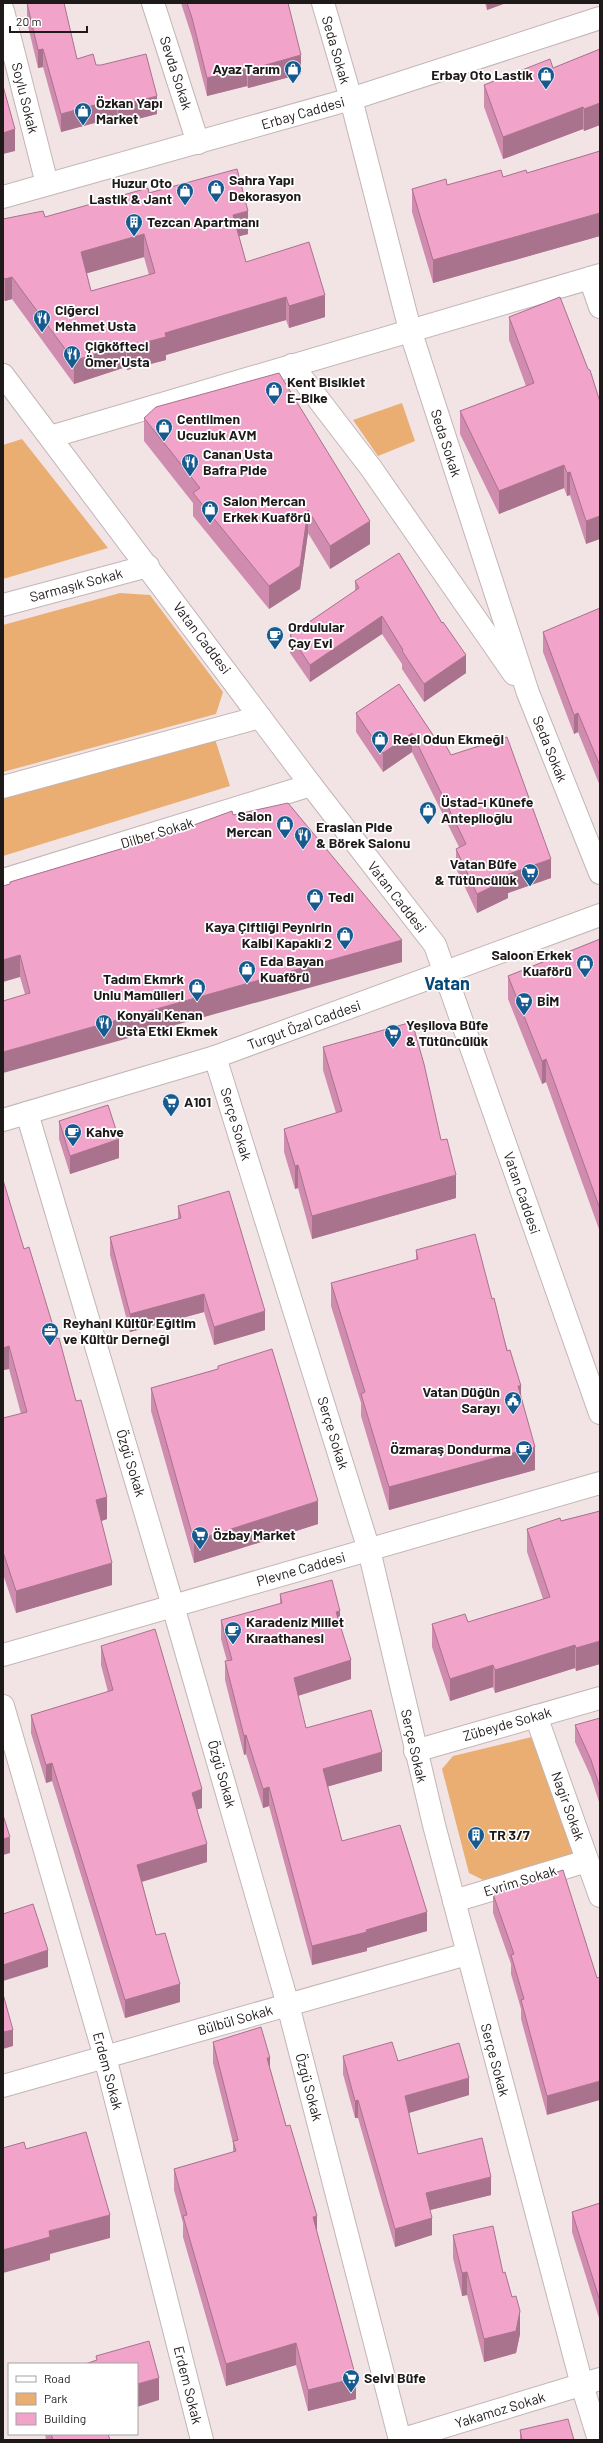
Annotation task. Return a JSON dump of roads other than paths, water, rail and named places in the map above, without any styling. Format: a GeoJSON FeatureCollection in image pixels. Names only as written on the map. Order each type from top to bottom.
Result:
{"type":"FeatureCollection","features":[{"type":"Feature","properties":{"kind":"street","name":"Sevda Sokak"},"geometry":{"type":"LineString","coordinates":[[153,3],[198,143]]}},
{"type":"Feature","properties":{"kind":"street","name":"Seda Sokak"},"geometry":{"type":"LineString","coordinates":[[323,3],[351,99],[410,330],[528,693],[600,873]]}},
{"type":"Feature","properties":{"kind":"street","name":"Soylu Sokak"},"geometry":{"type":"LineString","coordinates":[[3,11],[47,184]]}},
{"type":"Feature","properties":{"kind":"street","name":"Erbay Caddesi"},"geometry":{"type":"LineString","coordinates":[[3,197],[351,99],[600,18]]}},
{"type":"Feature","properties":{"kind":"street"},"geometry":{"type":"LineString","coordinates":[[50,437],[595,276],[600,307]]}},
{"type":"Feature","properties":{"kind":"street"},"geometry":{"type":"LineString","coordinates":[[292,365],[371,468],[528,693]]}},
{"type":"Feature","properties":{"kind":"street","name":"Vatan Caddesi"},"geometry":{"type":"LineString","coordinates":[[3,375],[10,394],[50,437],[311,785],[435,945],[446,971],[598,1405]]}},
{"type":"Feature","properties":{"kind":"street","name":"Sarmaşık Sokak"},"geometry":{"type":"LineString","coordinates":[[3,605],[148,566]]}},
{"type":"Feature","properties":{"kind":"street"},"geometry":{"type":"LineString","coordinates":[[3,787],[260,717]]}},
{"type":"Feature","properties":{"kind":"street","name":"Dilber Sokak"},"geometry":{"type":"LineString","coordinates":[[3,880],[311,785]]}},
{"type":"Feature","properties":{"kind":"street","name":"Turgut Özal Caddesi"},"geometry":{"type":"LineString","coordinates":[[3,1120],[215,1057],[421,983],[446,971],[600,915]]}},
{"type":"Feature","properties":{"kind":"street","name":"Serçe Sokak"},"geometry":{"type":"LineString","coordinates":[[215,1057],[369,1550],[415,1751],[467,1954],[591,2382],[599,2440]]}},
{"type":"Feature","properties":{"kind":"street","name":"Özgü Sokak"},"geometry":{"type":"LineString","coordinates":[[27,1113],[173,1606],[288,2005],[400,2440]]}},
{"type":"Feature","properties":{"kind":"street","name":"Plevne Caddesi"},"geometry":{"type":"LineString","coordinates":[[3,1655],[600,1483]]}},
{"type":"Feature","properties":{"kind":"street","name":"Zübeyde Sokak"},"geometry":{"type":"LineString","coordinates":[[415,1751],[600,1698]]}},
{"type":"Feature","properties":{"kind":"street","name":"Erdem Sokak"},"geometry":{"type":"LineString","coordinates":[[3,1706],[105,2057],[202,2440]]}},
{"type":"Feature","properties":{"kind":"street","name":"Nagir Sokak"},"geometry":{"type":"LineString","coordinates":[[536,1716],[600,1896]]}},
{"type":"Feature","properties":{"kind":"street","name":"Evrim Sokak"},"geometry":{"type":"LineString","coordinates":[[454,1901],[587,1861]]}},
{"type":"Feature","properties":{"kind":"street","name":"Bülbül Sokak"},"geometry":{"type":"LineString","coordinates":[[3,2086],[467,1954]]}},
{"type":"Feature","properties":{"kind":"street","name":"Yakamoz Sokak"},"geometry":{"type":"LineString","coordinates":[[400,2440],[591,2382]]}},
{"type":"Feature","properties":{"kind":"place","name":"Ayaz Tarım"},"geometry":{"type":"Point","coordinates":[293,84]}},
{"type":"Feature","properties":{"kind":"place","name":"Erbay Oto Lastik"},"geometry":{"type":"Point","coordinates":[546,90]}},
{"type":"Feature","properties":{"kind":"place","name":"Özkan Yapı Market"},"geometry":{"type":"Point","coordinates":[83,126]}},
{"type":"Feature","properties":{"kind":"place","name":"Sahra Yapı Dekorasyon"},"geometry":{"type":"Point","coordinates":[216,203]}},
{"type":"Feature","properties":{"kind":"place","name":"Huzur Oto Lastik & Jant"},"geometry":{"type":"Point","coordinates":[185,206]}},
{"type":"Feature","properties":{"kind":"place","name":"Tezcan Apartmanı"},"geometry":{"type":"Point","coordinates":[134,237]}},
{"type":"Feature","properties":{"kind":"place","name":"Ciğerci Mehmet Usta"},"geometry":{"type":"Point","coordinates":[42,333]}},
{"type":"Feature","properties":{"kind":"place","name":"Çiğköfteci Ömer Usta"},"geometry":{"type":"Point","coordinates":[72,369]}},
{"type":"Feature","properties":{"kind":"place","name":"Kent Bisiklet E-Bike"},"geometry":{"type":"Point","coordinates":[274,405]}},
{"type":"Feature","properties":{"kind":"place","name":"Centilmen Ucuzluk AVM"},"geometry":{"type":"Point","coordinates":[164,442]}},
{"type":"Feature","properties":{"kind":"place","name":"Canan Usta Bafra Pide"},"geometry":{"type":"Point","coordinates":[190,477]}},
{"type":"Feature","properties":{"kind":"place","name":"Salon Mercan Erkek Kuaförü"},"geometry":{"type":"Point","coordinates":[210,524]}},
{"type":"Feature","properties":{"kind":"place","name":"Ordulular Çay Evi"},"geometry":{"type":"Point","coordinates":[275,650]}},
{"type":"Feature","properties":{"kind":"place","name":"Reel Odun Ekmeği"},"geometry":{"type":"Point","coordinates":[380,754]}},
{"type":"Feature","properties":{"kind":"place","name":"Üstad-ı Künefe Anteplioğlu"},"geometry":{"type":"Point","coordinates":[428,825]}},
{"type":"Feature","properties":{"kind":"place","name":"Salon Mercan"},"geometry":{"type":"Point","coordinates":[285,839]}},
{"type":"Feature","properties":{"kind":"place","name":"Eraslan Pide & Börek Salonu"},"geometry":{"type":"Point","coordinates":[303,850]}},
{"type":"Feature","properties":{"kind":"place","name":"Vatan Büfe & Tütüncülük"},"geometry":{"type":"Point","coordinates":[530,887]}},
{"type":"Feature","properties":{"kind":"place","name":"Tedi"},"geometry":{"type":"Point","coordinates":[315,912]}},
{"type":"Feature","properties":{"kind":"place","name":"Kaya Çiftliği Peynirin Kalbi Kapaklı 2"},"geometry":{"type":"Point","coordinates":[345,950]}},
{"type":"Feature","properties":{"kind":"place","name":"Saloon Erkek Kuaförü"},"geometry":{"type":"Point","coordinates":[585,978]}},
{"type":"Feature","properties":{"kind":"place","name":"Eda Bayan Kuaförü"},"geometry":{"type":"Point","coordinates":[247,984]}},
{"type":"Feature","properties":{"kind":"place","name":"Tadım Ekmrk Unlu Mamülleri"},"geometry":{"type":"Point","coordinates":[197,1002]}},
{"type":"Feature","properties":{"kind":"place","name":"BİM"},"geometry":{"type":"Point","coordinates":[524,1016]}},
{"type":"Feature","properties":{"kind":"place","name":"Konyalı Kenan Usta Etki Ekmek"},"geometry":{"type":"Point","coordinates":[104,1038]}},
{"type":"Feature","properties":{"kind":"place","name":"Yeşilova Büfe & Tütüncülük"},"geometry":{"type":"Point","coordinates":[393,1048]}},
{"type":"Feature","properties":{"kind":"place","name":"A101"},"geometry":{"type":"Point","coordinates":[171,1117]}},
{"type":"Feature","properties":{"kind":"place","name":"Kahve"},"geometry":{"type":"Point","coordinates":[73,1147]}},
{"type":"Feature","properties":{"kind":"place","name":"Reyhani Kültür Eğitim ve Kültür Derneği"},"geometry":{"type":"Point","coordinates":[50,1346]}},
{"type":"Feature","properties":{"kind":"place","name":"Vatan Düğün Sarayı"},"geometry":{"type":"Point","coordinates":[513,1415]}},
{"type":"Feature","properties":{"kind":"place","name":"Özmaraş Dondurma"},"geometry":{"type":"Point","coordinates":[524,1464]}},
{"type":"Feature","properties":{"kind":"place","name":"Özbay Market"},"geometry":{"type":"Point","coordinates":[200,1550]}},
{"type":"Feature","properties":{"kind":"place","name":"Karadeniz Millet Kıraathanesi"},"geometry":{"type":"Point","coordinates":[233,1645]}},
{"type":"Feature","properties":{"kind":"place","name":"TR 3/7"},"geometry":{"type":"Point","coordinates":[476,1850]}},
{"type":"Feature","properties":{"kind":"place","name":"Selvi Büfe"},"geometry":{"type":"Point","coordinates":[351,2393]}},
{"type":"Feature","properties":{"kind":"district","name":"Vatan"},"geometry":{"type":"Point","coordinates":[447,984]}}]}
